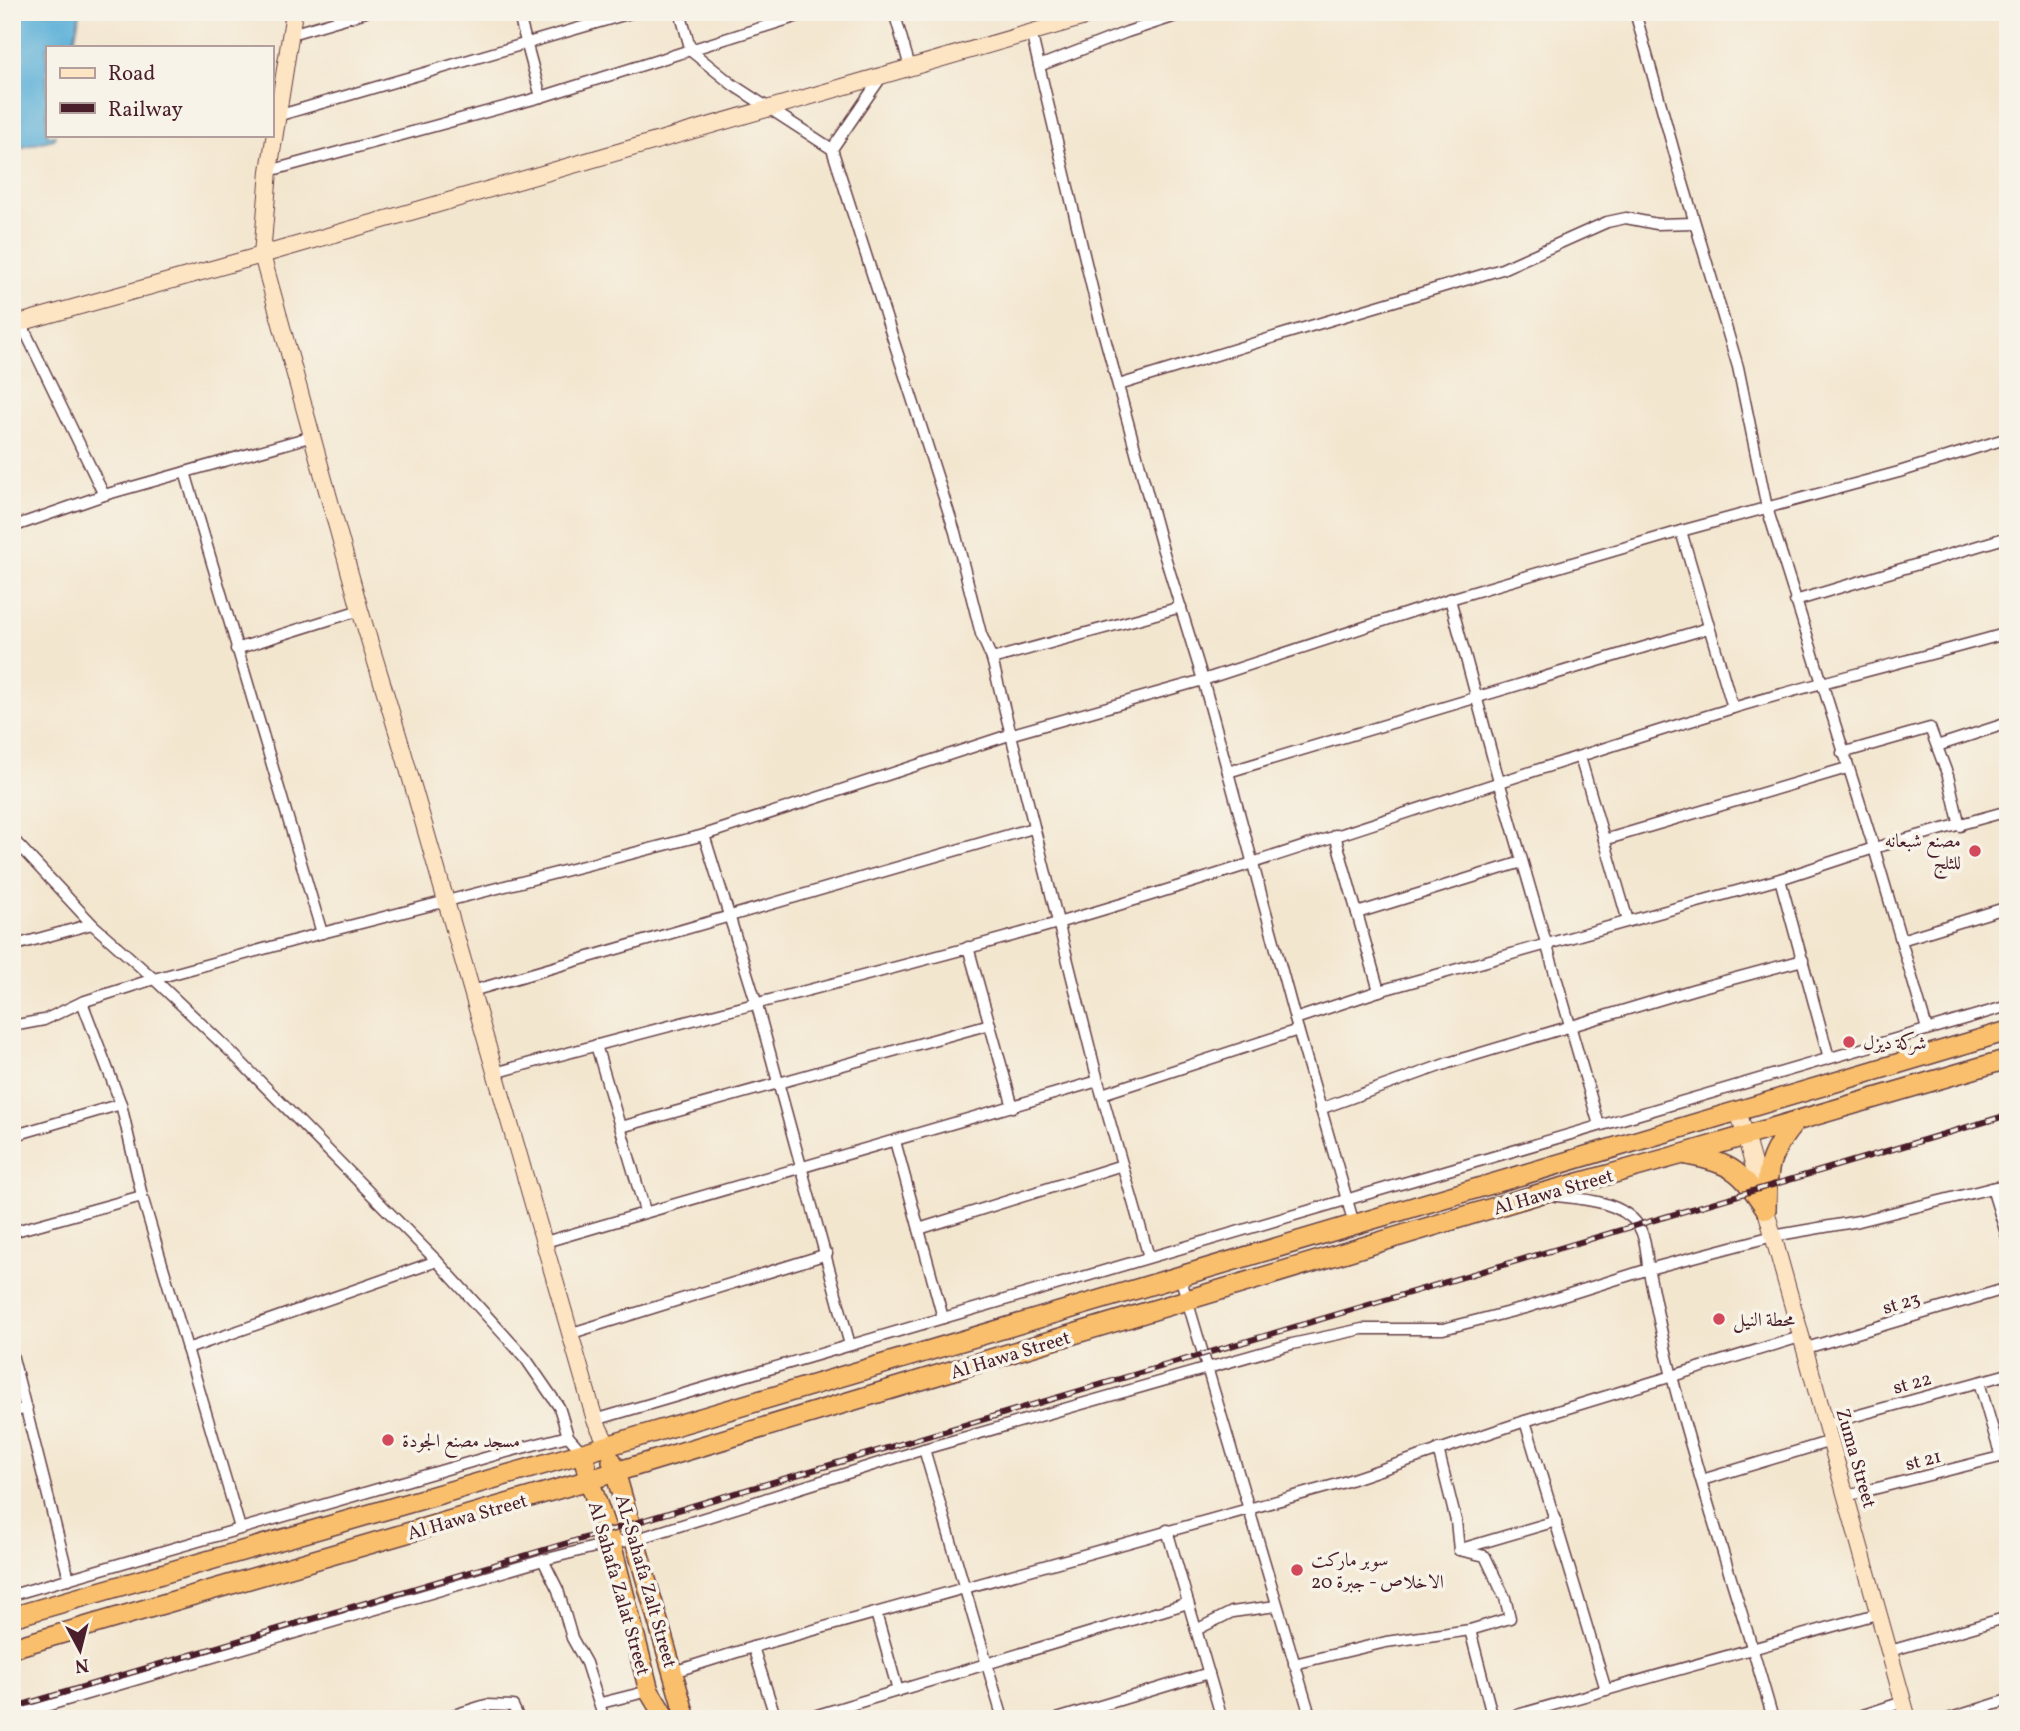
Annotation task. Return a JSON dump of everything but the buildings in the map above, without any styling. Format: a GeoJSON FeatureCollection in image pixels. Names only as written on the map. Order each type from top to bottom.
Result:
{"type":"FeatureCollection","features":[{"type":"Feature","properties":{"kind":"highway","name":"Al Hawa Street"},"geometry":{"type":"LineString","coordinates":[[12,1617],[583,1453],[2008,1031]]}},
{"type":"Feature","properties":{"kind":"highway","name":"Al Hawa Street"},"geometry":{"type":"LineString","coordinates":[[12,1648],[589,1480],[1539,1194],[2008,1059]]}},
{"type":"Feature","properties":{"kind":"highway"},"geometry":{"type":"LineString","coordinates":[[1766,1209],[1771,1156],[1796,1121]]}},
{"type":"Feature","properties":{"kind":"highway"},"geometry":{"type":"LineString","coordinates":[[1683,1154],[1713,1160],[1734,1169],[1766,1209]]}},
{"type":"Feature","properties":{"kind":"highway","name":"AL-Sahafa Zalt Street"},"geometry":{"type":"LineString","coordinates":[[607,1444],[686,1719]]}},
{"type":"Feature","properties":{"kind":"highway","name":"Al Sahafa Zalat Street"},"geometry":{"type":"LineString","coordinates":[[583,1453],[589,1480],[611,1543],[649,1690],[666,1719]]}},
{"type":"Feature","properties":{"kind":"street"},"geometry":{"type":"LineString","coordinates":[[295,12],[269,171],[262,256],[360,610],[447,902],[595,1420],[607,1444]]}},
{"type":"Feature","properties":{"kind":"street"},"geometry":{"type":"LineString","coordinates":[[291,34],[366,12]]}},
{"type":"Feature","properties":{"kind":"street"},"geometry":{"type":"LineString","coordinates":[[518,12],[541,97]]}},
{"type":"Feature","properties":{"kind":"street"},"geometry":{"type":"LineString","coordinates":[[277,116],[634,12]]}},
{"type":"Feature","properties":{"kind":"street"},"geometry":{"type":"LineString","coordinates":[[680,12],[691,51],[733,85],[832,149],[955,532],[981,634],[992,659],[1098,1080],[1149,1257]]}},
{"type":"Feature","properties":{"kind":"street"},"geometry":{"type":"LineString","coordinates":[[269,171],[541,97],[811,12]]}},
{"type":"Feature","properties":{"kind":"street"},"geometry":{"type":"LineString","coordinates":[[894,12],[910,66]]}},
{"type":"Feature","properties":{"kind":"street"},"geometry":{"type":"LineString","coordinates":[[104,495],[17,324],[262,256],[1102,12]]}},
{"type":"Feature","properties":{"kind":"street"},"geometry":{"type":"LineString","coordinates":[[1039,66],[1188,12]]}},
{"type":"Feature","properties":{"kind":"street"},"geometry":{"type":"LineString","coordinates":[[1635,12],[1694,223],[1738,367],[1767,508],[1874,848],[1927,1029]]}},
{"type":"Feature","properties":{"kind":"street"},"geometry":{"type":"LineString","coordinates":[[1031,32],[1097,309],[1354,1224]]}},
{"type":"Feature","properties":{"kind":"street"},"geometry":{"type":"LineString","coordinates":[[832,149],[883,75]]}},
{"type":"Feature","properties":{"kind":"street"},"geometry":{"type":"LineString","coordinates":[[1119,385],[1502,269],[1607,222],[1626,218],[1657,224],[1694,223]]}},
{"type":"Feature","properties":{"kind":"street"},"geometry":{"type":"LineString","coordinates":[[12,527],[104,495],[313,436]]}},
{"type":"Feature","properties":{"kind":"street"},"geometry":{"type":"LineString","coordinates":[[12,1026],[44,1020],[82,1002],[154,979],[704,835],[1009,735],[1203,680],[1450,599],[1681,531],[1899,472],[2008,438]]}},
{"type":"Feature","properties":{"kind":"street"},"geometry":{"type":"LineString","coordinates":[[185,472],[322,933]]}},
{"type":"Feature","properties":{"kind":"street"},"geometry":{"type":"LineString","coordinates":[[1681,531],[1733,708]]}},
{"type":"Feature","properties":{"kind":"street"},"geometry":{"type":"LineString","coordinates":[[1795,601],[2008,537]]}},
{"type":"Feature","properties":{"kind":"street"},"geometry":{"type":"LineString","coordinates":[[1450,599],[1475,697],[1599,1125]]}},
{"type":"Feature","properties":{"kind":"street"},"geometry":{"type":"LineString","coordinates":[[992,659],[1181,607]]}},
{"type":"Feature","properties":{"kind":"street"},"geometry":{"type":"LineString","coordinates":[[236,649],[360,610]]}},
{"type":"Feature","properties":{"kind":"street"},"geometry":{"type":"LineString","coordinates":[[1228,772],[1708,628]]}},
{"type":"Feature","properties":{"kind":"street"},"geometry":{"type":"LineString","coordinates":[[495,1073],[1058,922],[1252,865],[1499,781],[1733,708],[2008,633]]}},
{"type":"Feature","properties":{"kind":"street"},"geometry":{"type":"LineString","coordinates":[[1937,746],[2008,723]]}},
{"type":"Feature","properties":{"kind":"street"},"geometry":{"type":"LineString","coordinates":[[1842,753],[1930,728],[1948,776],[1960,826]]}},
{"type":"Feature","properties":{"kind":"street"},"geometry":{"type":"LineString","coordinates":[[1580,757],[1628,921]]}},
{"type":"Feature","properties":{"kind":"street"},"geometry":{"type":"LineString","coordinates":[[1604,840],[1847,768]]}},
{"type":"Feature","properties":{"kind":"street"},"geometry":{"type":"LineString","coordinates":[[1102,1094],[1296,1025],[1379,991],[1780,879],[1874,848],[2008,811]]}},
{"type":"Feature","properties":{"kind":"street"},"geometry":{"type":"LineString","coordinates":[[472,991],[1033,828]]}},
{"type":"Feature","properties":{"kind":"street"},"geometry":{"type":"LineString","coordinates":[[704,835],[756,1002],[850,1345]]}},
{"type":"Feature","properties":{"kind":"street"},"geometry":{"type":"LineString","coordinates":[[1335,835],[1379,991]]}},
{"type":"Feature","properties":{"kind":"street"},"geometry":{"type":"LineString","coordinates":[[14,844],[92,924],[230,1052],[437,1261],[526,1359],[559,1407],[568,1436],[583,1453]]}},
{"type":"Feature","properties":{"kind":"street"},"geometry":{"type":"LineString","coordinates":[[1357,913],[1522,862]]}},
{"type":"Feature","properties":{"kind":"street"},"geometry":{"type":"LineString","coordinates":[[1780,879],[1829,1058]]}},
{"type":"Feature","properties":{"kind":"street"},"geometry":{"type":"LineString","coordinates":[[1901,940],[2008,906]]}},
{"type":"Feature","properties":{"kind":"street"},"geometry":{"type":"LineString","coordinates":[[12,946],[92,924]]}},
{"type":"Feature","properties":{"kind":"street"},"geometry":{"type":"LineString","coordinates":[[968,947],[1013,1107]]}},
{"type":"Feature","properties":{"kind":"street"},"geometry":{"type":"LineString","coordinates":[[1320,1109],[1447,1063],[1803,960]]}},
{"type":"Feature","properties":{"kind":"street"},"geometry":{"type":"LineString","coordinates":[[82,1002],[121,1104],[142,1196],[240,1528]]}},
{"type":"Feature","properties":{"kind":"street"},"geometry":{"type":"LineString","coordinates":[[595,1420],[2008,1006]]}},
{"type":"Feature","properties":{"kind":"street"},"geometry":{"type":"LineString","coordinates":[[621,1127],[990,1024]]}},
{"type":"Feature","properties":{"kind":"street"},"geometry":{"type":"LineString","coordinates":[[597,1045],[645,1211]]}},
{"type":"Feature","properties":{"kind":"street"},"geometry":{"type":"LineString","coordinates":[[545,1242],[1098,1080]]}},
{"type":"Feature","properties":{"kind":"street"},"geometry":{"type":"LineString","coordinates":[[12,1136],[121,1104]]}},
{"type":"Feature","properties":{"kind":"street","name":"Zuma Street"},"geometry":{"type":"LineString","coordinates":[[1738,1110],[1909,1719]]}},
{"type":"Feature","properties":{"kind":"street"},"geometry":{"type":"LineString","coordinates":[[895,1141],[943,1318]]}},
{"type":"Feature","properties":{"kind":"street"},"geometry":{"type":"LineString","coordinates":[[919,1228],[1122,1165]]}},
{"type":"Feature","properties":{"kind":"street"},"geometry":{"type":"LineString","coordinates":[[12,1716],[543,1560],[634,1540],[924,1449],[1292,1344],[1362,1329],[1443,1329],[1773,1236],[1858,1221],[2008,1184]]}},
{"type":"Feature","properties":{"kind":"street"},"geometry":{"type":"LineString","coordinates":[[1992,1188],[2008,1240]]}},
{"type":"Feature","properties":{"kind":"street"},"geometry":{"type":"LineString","coordinates":[[1539,1194],[1590,1200],[1611,1207],[1629,1217],[1638,1226],[1646,1247],[1672,1376],[1773,1719]]}},
{"type":"Feature","properties":{"kind":"street"},"geometry":{"type":"LineString","coordinates":[[12,1232],[142,1196]]}},
{"type":"Feature","properties":{"kind":"street"},"geometry":{"type":"LineString","coordinates":[[572,1333],[827,1254]]}},
{"type":"Feature","properties":{"kind":"street"},"geometry":{"type":"LineString","coordinates":[[187,1349],[437,1261]]}},
{"type":"Feature","properties":{"kind":"street"},"geometry":{"type":"LineString","coordinates":[[1180,1276],[1311,1719]]}},
{"type":"Feature","properties":{"kind":"street","name":"st 23"},"geometry":{"type":"LineString","coordinates":[[673,1672],[753,1647],[1338,1484],[1438,1449],[1672,1376],[2008,1289]]}},
{"type":"Feature","properties":{"kind":"street"},"geometry":{"type":"LineString","coordinates":[[12,1354],[69,1580]]}},
{"type":"Feature","properties":{"kind":"street","name":"st 22"},"geometry":{"type":"LineString","coordinates":[[1826,1424],[2008,1374]]}},
{"type":"Feature","properties":{"kind":"street"},"geometry":{"type":"LineString","coordinates":[[1979,1382],[2004,1456]]}},
{"type":"Feature","properties":{"kind":"street"},"geometry":{"type":"LineString","coordinates":[[12,1412],[27,1408]]}},
{"type":"Feature","properties":{"kind":"street"},"geometry":{"type":"LineString","coordinates":[[1525,1421],[1606,1690]]}},
{"type":"Feature","properties":{"kind":"street"},"geometry":{"type":"LineString","coordinates":[[12,1595],[495,1454],[568,1436]]}},
{"type":"Feature","properties":{"kind":"street"},"geometry":{"type":"LineString","coordinates":[[1702,1480],[1831,1441]]}},
{"type":"Feature","properties":{"kind":"street"},"geometry":{"type":"LineString","coordinates":[[924,1449],[1003,1719]]}},
{"type":"Feature","properties":{"kind":"street"},"geometry":{"type":"LineString","coordinates":[[1438,1449],[1459,1550]]}},
{"type":"Feature","properties":{"kind":"street","name":"st 21"},"geometry":{"type":"LineString","coordinates":[[1846,1496],[2004,1456]]}},
{"type":"Feature","properties":{"kind":"street"},"geometry":{"type":"LineString","coordinates":[[1459,1550],[1556,1521]]}},
{"type":"Feature","properties":{"kind":"street"},"geometry":{"type":"LineString","coordinates":[[1167,1530],[1222,1719]]}},
{"type":"Feature","properties":{"kind":"street"},"geometry":{"type":"LineString","coordinates":[[192,1543],[198,1563]]}},
{"type":"Feature","properties":{"kind":"street"},"geometry":{"type":"LineString","coordinates":[[1294,1664],[1386,1642],[1470,1630],[1510,1618],[1506,1598],[1485,1556],[1459,1550]]}},
{"type":"Feature","properties":{"kind":"street"},"geometry":{"type":"LineString","coordinates":[[543,1560],[558,1590],[572,1638],[586,1663],[604,1719]]}},
{"type":"Feature","properties":{"kind":"street"},"geometry":{"type":"LineString","coordinates":[[804,1719],[1188,1603]]}},
{"type":"Feature","properties":{"kind":"street"},"geometry":{"type":"LineString","coordinates":[[1196,1630],[1232,1612],[1276,1606]]}},
{"type":"Feature","properties":{"kind":"street"},"geometry":{"type":"LineString","coordinates":[[876,1613],[898,1691]]}},
{"type":"Feature","properties":{"kind":"street"},"geometry":{"type":"LineString","coordinates":[[1503,1719],[1538,1714],[1606,1690],[1880,1613]]}},
{"type":"Feature","properties":{"kind":"street"},"geometry":{"type":"LineString","coordinates":[[1890,1651],[2008,1617]]}},
{"type":"Feature","properties":{"kind":"street"},"geometry":{"type":"LineString","coordinates":[[1470,1630],[1493,1719]]}},
{"type":"Feature","properties":{"kind":"street"},"geometry":{"type":"LineString","coordinates":[[753,1647],[776,1719]]}},
{"type":"Feature","properties":{"kind":"street"},"geometry":{"type":"LineString","coordinates":[[1057,1719],[1209,1673]]}},
{"type":"Feature","properties":{"kind":"street"},"geometry":{"type":"LineString","coordinates":[[601,1703],[649,1690]]}},
{"type":"Feature","properties":{"kind":"street"},"geometry":{"type":"LineString","coordinates":[[1948,1719],[2008,1700]]}},
{"type":"Feature","properties":{"kind":"street"},"geometry":{"type":"LineString","coordinates":[[1851,1719],[1903,1702]]}},
{"type":"Feature","properties":{"kind":"street"},"geometry":{"type":"LineString","coordinates":[[442,1719],[486,1705],[513,1706],[519,1719]]}},
{"type":"Feature","properties":{"kind":"water"},"geometry":{"type":"Polygon","coordinates":[[[12,12],[80,12],[73,46],[46,46],[46,136],[55,136],[54,139],[12,150],[12,12]]]}},
{"type":"Feature","properties":{"kind":"railway"},"geometry":{"type":"LineString","coordinates":[[12,1708],[2008,1115]]}},
{"type":"Feature","properties":{"kind":"place","name":"مصنع شبعانه للثلج"},"geometry":{"type":"Point","coordinates":[1975,851]}},
{"type":"Feature","properties":{"kind":"place","name":"شركة ديزل"},"geometry":{"type":"Point","coordinates":[1849,1042]}},
{"type":"Feature","properties":{"kind":"place","name":"محطة النيل"},"geometry":{"type":"Point","coordinates":[1719,1319]}},
{"type":"Feature","properties":{"kind":"place","name":"مسجد مصنع الجودة"},"geometry":{"type":"Point","coordinates":[388,1440]}},
{"type":"Feature","properties":{"kind":"place","name":"سوبر ماركت الاخلاص - جبرة 20"},"geometry":{"type":"Point","coordinates":[1297,1570]}}]}
